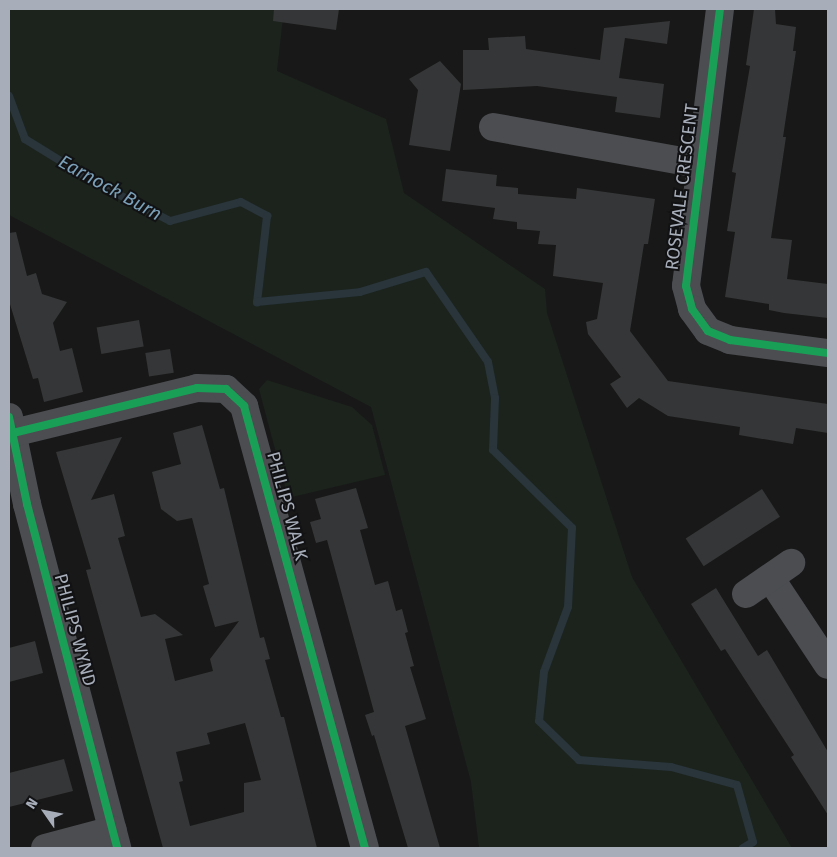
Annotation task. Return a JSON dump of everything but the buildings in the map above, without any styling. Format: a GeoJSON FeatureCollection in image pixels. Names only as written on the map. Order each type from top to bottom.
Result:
{"type":"FeatureCollection","features":[{"type":"Feature","properties":{"kind":"street","name":"ROSEVALE CRESCENT"},"geometry":{"type":"LineString","coordinates":[[720,9],[699,164],[686,286],[692,310],[708,331],[730,340],[828,353]]}},
{"type":"Feature","properties":{"kind":"street"},"geometry":{"type":"LineString","coordinates":[[493,127],[699,164]]}},
{"type":"Feature","properties":{"kind":"street","name":"PHILIPS WALK"},"geometry":{"type":"LineString","coordinates":[[11,425],[197,388],[226,389],[244,406],[365,848]]}},
{"type":"Feature","properties":{"kind":"street","name":"PHILIPS WYND"},"geometry":{"type":"LineString","coordinates":[[11,425],[18,506],[115,839]]}},
{"type":"Feature","properties":{"kind":"street"},"geometry":{"type":"LineString","coordinates":[[746,594],[781,571],[828,665]]}},
{"type":"Feature","properties":{"kind":"street"},"geometry":{"type":"LineString","coordinates":[[45,848],[115,839]]}},
{"type":"Feature","properties":{"kind":"shaded area"},"geometry":{"type":"Polygon","coordinates":[[[9,9],[284,9],[277,71],[386,119],[404,193],[545,289],[547,313],[632,577],[792,848],[479,848],[471,782],[371,407],[9,215],[9,9]]]}},
{"type":"Feature","properties":{"kind":"shaded area"},"geometry":{"type":"Polygon","coordinates":[[[267,380],[352,407],[372,425],[385,475],[288,498],[259,389],[267,380]]]}},
{"type":"Feature","properties":{"kind":"waterway","name":"Earnock Burn"},"geometry":{"type":"LineString","coordinates":[[9,96],[25,139],[98,184],[170,221],[241,202],[267,216],[257,302],[360,292],[426,272],[488,362],[495,398],[493,450],[572,528],[568,607],[544,672],[539,721],[579,760],[671,767],[737,785],[753,842],[743,848]]}},
{"type":"Feature","properties":{"kind":"cycle path"},"geometry":{"type":"LineString","coordinates":[[720,9],[686,286],[692,309],[708,331],[730,340],[828,353]]}},
{"type":"Feature","properties":{"kind":"cycle path"},"geometry":{"type":"LineString","coordinates":[[13,433],[197,388],[226,389],[244,406],[365,848]]}},
{"type":"Feature","properties":{"kind":"cycle path"},"geometry":{"type":"LineString","coordinates":[[9,417],[27,504],[117,848]]}}]}
